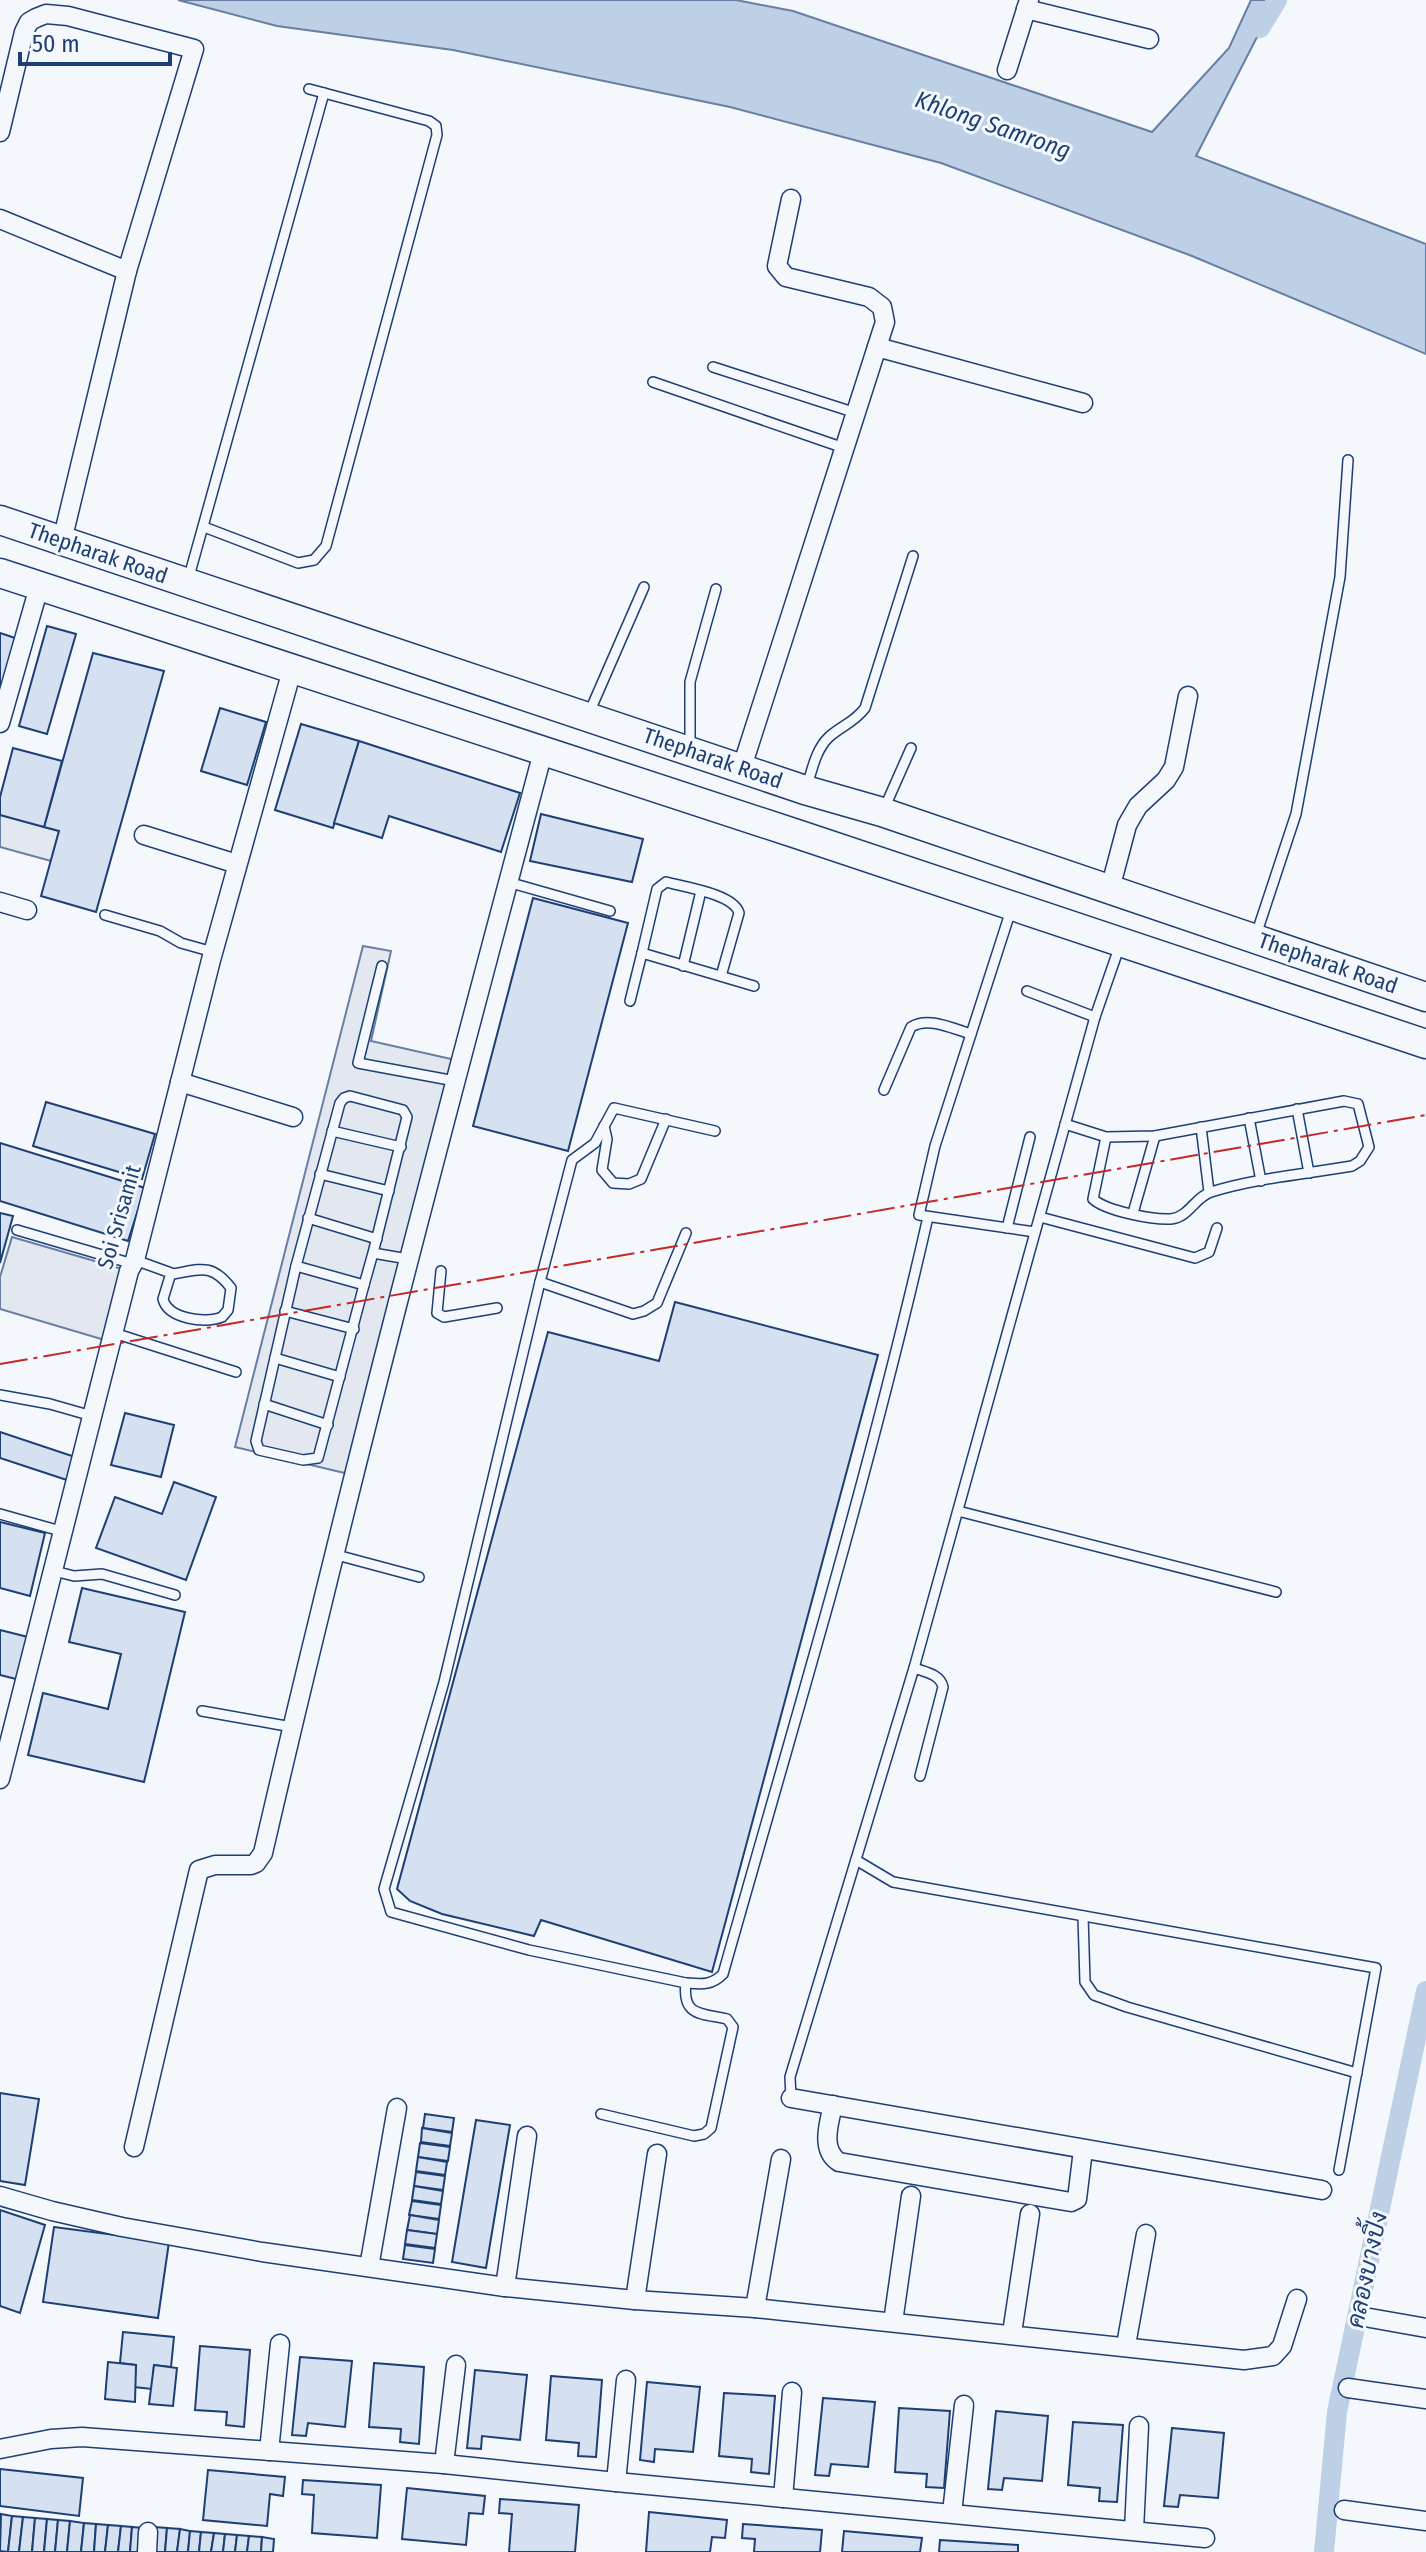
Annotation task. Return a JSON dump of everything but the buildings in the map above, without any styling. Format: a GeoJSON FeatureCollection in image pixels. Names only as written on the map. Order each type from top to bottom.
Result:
{"type":"FeatureCollection","features":[{"type":"Feature","properties":{"kind":"main road","name":"Thepharak Road"},"geometry":{"type":"LineString","coordinates":[[0,520],[805,790],[882,812],[1417,994]]}},
{"type":"Feature","properties":{"kind":"main road","name":"Thepharak Road"},"geometry":{"type":"LineString","coordinates":[[0,573],[1426,1044]]}},
{"type":"Feature","properties":{"kind":"main road"},"geometry":{"type":"LineString","coordinates":[[797,834],[805,790]]}},
{"type":"Feature","properties":{"kind":"street"},"geometry":{"type":"LineString","coordinates":[[1007,70],[1027,4],[1149,39]]}},
{"type":"Feature","properties":{"kind":"street"},"geometry":{"type":"LineString","coordinates":[[0,132],[24,32],[29,22],[36,18],[46,14],[68,16],[194,49],[127,271],[62,541]]}},
{"type":"Feature","properties":{"kind":"street"},"geometry":{"type":"LineString","coordinates":[[742,767],[885,322],[882,307],[869,297],[786,277],[777,266],[791,199]]}},
{"type":"Feature","properties":{"kind":"street"},"geometry":{"type":"LineString","coordinates":[[0,219],[127,271]]}},
{"type":"Feature","properties":{"kind":"street"},"geometry":{"type":"LineString","coordinates":[[877,347],[1083,403]]}},
{"type":"Feature","properties":{"kind":"street"},"geometry":{"type":"LineString","coordinates":[[0,723],[39,587]]}},
{"type":"Feature","properties":{"kind":"street","name":"Soi Srisamit"},"geometry":{"type":"LineString","coordinates":[[0,1779],[129,1271],[134,1262],[213,952],[292,670]]}},
{"type":"Feature","properties":{"kind":"street"},"geometry":{"type":"LineString","coordinates":[[1110,889],[1127,825],[1138,806],[1166,780],[1174,767],[1188,696]]}},
{"type":"Feature","properties":{"kind":"street"},"geometry":{"type":"LineString","coordinates":[[134,2147],[199,1870],[215,1865],[251,1865],[263,1853],[333,1554],[408,1259],[543,752]]}},
{"type":"Feature","properties":{"kind":"street"},"geometry":{"type":"LineString","coordinates":[[144,835],[237,864]]}},
{"type":"Feature","properties":{"kind":"street"},"geometry":{"type":"LineString","coordinates":[[0,902],[27,910]]}},
{"type":"Feature","properties":{"kind":"street"},"geometry":{"type":"LineString","coordinates":[[180,1082],[293,1117]]}},
{"type":"Feature","properties":{"kind":"street"},"geometry":{"type":"LineString","coordinates":[[791,2098],[1322,2190]]}},
{"type":"Feature","properties":{"kind":"street"},"geometry":{"type":"LineString","coordinates":[[833,2105],[827,2145],[831,2157],[839,2162],[1071,2202],[1077,2199],[1083,2150]]}},
{"type":"Feature","properties":{"kind":"street"},"geometry":{"type":"LineString","coordinates":[[369,2267],[397,2108]]}},
{"type":"Feature","properties":{"kind":"street"},"geometry":{"type":"LineString","coordinates":[[505,2287],[527,2136]]}},
{"type":"Feature","properties":{"kind":"street"},"geometry":{"type":"LineString","coordinates":[[635,2300],[657,2154]]}},
{"type":"Feature","properties":{"kind":"street"},"geometry":{"type":"LineString","coordinates":[[755,2308],[781,2159]]}},
{"type":"Feature","properties":{"kind":"street"},"geometry":{"type":"LineString","coordinates":[[0,2196],[122,2227],[505,2287],[1012,2333],[1244,2360],[1273,2356],[1282,2346],[1297,2299]]}},
{"type":"Feature","properties":{"kind":"street"},"geometry":{"type":"LineString","coordinates":[[893,2322],[911,2196]]}},
{"type":"Feature","properties":{"kind":"street"},"geometry":{"type":"LineString","coordinates":[[1012,2333],[1030,2214]]}},
{"type":"Feature","properties":{"kind":"street"},"geometry":{"type":"LineString","coordinates":[[1126,2345],[1146,2234]]}},
{"type":"Feature","properties":{"kind":"street"},"geometry":{"type":"LineString","coordinates":[[1370,2318],[1426,2328]]}},
{"type":"Feature","properties":{"kind":"street"},"geometry":{"type":"LineString","coordinates":[[269,2451],[280,2344]]}},
{"type":"Feature","properties":{"kind":"street"},"geometry":{"type":"LineString","coordinates":[[444,2464],[456,2365]]}},
{"type":"Feature","properties":{"kind":"street"},"geometry":{"type":"LineString","coordinates":[[616,2482],[626,2380]]}},
{"type":"Feature","properties":{"kind":"street"},"geometry":{"type":"LineString","coordinates":[[1348,2388],[1426,2399]]}},
{"type":"Feature","properties":{"kind":"street"},"geometry":{"type":"LineString","coordinates":[[783,2498],[792,2392]]}},
{"type":"Feature","properties":{"kind":"street"},"geometry":{"type":"LineString","coordinates":[[952,2513],[964,2405]]}},
{"type":"Feature","properties":{"kind":"street"},"geometry":{"type":"LineString","coordinates":[[1134,2530],[1139,2426]]}},
{"type":"Feature","properties":{"kind":"street"},"geometry":{"type":"LineString","coordinates":[[0,2449],[51,2439],[82,2437],[444,2464],[1205,2538]]}},
{"type":"Feature","properties":{"kind":"street"},"geometry":{"type":"LineString","coordinates":[[1344,2510],[1426,2521]]}},
{"type":"Feature","properties":{"kind":"street"},"geometry":{"type":"LineString","coordinates":[[147,2552],[148,2532]]}},
{"type":"Feature","properties":{"kind":"lane"},"geometry":{"type":"LineString","coordinates":[[204,527],[298,563],[314,560],[326,546],[438,131],[429,121],[309,89]]}},
{"type":"Feature","properties":{"kind":"lane"},"geometry":{"type":"LineString","coordinates":[[188,583],[324,93]]}},
{"type":"Feature","properties":{"kind":"lane"},"geometry":{"type":"LineString","coordinates":[[713,367],[856,413]]}},
{"type":"Feature","properties":{"kind":"lane"},"geometry":{"type":"LineString","coordinates":[[653,382],[844,448]]}},
{"type":"Feature","properties":{"kind":"lane"},"geometry":{"type":"LineString","coordinates":[[1255,939],[1296,814],[1340,577],[1348,460]]}},
{"type":"Feature","properties":{"kind":"lane"},"geometry":{"type":"LineString","coordinates":[[805,790],[818,752],[827,738],[851,723],[865,708],[913,556]]}},
{"type":"Feature","properties":{"kind":"lane"},"geometry":{"type":"LineString","coordinates":[[588,717],[644,587]]}},
{"type":"Feature","properties":{"kind":"lane"},"geometry":{"type":"LineString","coordinates":[[690,750],[690,682],[716,589]]}},
{"type":"Feature","properties":{"kind":"lane"},"geometry":{"type":"LineString","coordinates":[[882,812],[911,748]]}},
{"type":"Feature","properties":{"kind":"lane"},"geometry":{"type":"LineString","coordinates":[[508,882],[610,911]]}},
{"type":"Feature","properties":{"kind":"lane"},"geometry":{"type":"LineString","coordinates":[[630,1001],[657,889],[666,882],[730,900],[738,907],[739,913],[721,976]]}},
{"type":"Feature","properties":{"kind":"lane"},"geometry":{"type":"LineString","coordinates":[[683,966],[701,891]]}},
{"type":"Feature","properties":{"kind":"lane"},"geometry":{"type":"LineString","coordinates":[[1012,907],[935,1146],[919,1215],[1035,1232]]}},
{"type":"Feature","properties":{"kind":"lane"},"geometry":{"type":"LineString","coordinates":[[105,915],[160,931],[181,943],[213,952]]}},
{"type":"Feature","properties":{"kind":"lane"},"geometry":{"type":"LineString","coordinates":[[791,2098],[790,2077],[914,1668],[1095,1017],[1121,943]]}},
{"type":"Feature","properties":{"kind":"lane"},"geometry":{"type":"LineString","coordinates":[[642,953],[754,986]]}},
{"type":"Feature","properties":{"kind":"lane"},"geometry":{"type":"LineString","coordinates":[[382,966],[358,1063],[455,1081]]}},
{"type":"Feature","properties":{"kind":"lane"},"geometry":{"type":"LineString","coordinates":[[1027,991],[1095,1017]]}},
{"type":"Feature","properties":{"kind":"lane"},"geometry":{"type":"LineString","coordinates":[[884,1090],[911,1027],[931,1022],[971,1034]]}},
{"type":"Feature","properties":{"kind":"lane"},"geometry":{"type":"LineString","coordinates":[[350,1096],[403,1110],[407,1117],[401,1147],[318,1458],[314,1460],[259,1450],[256,1441],[285,1311],[340,1103],[350,1096]]}},
{"type":"Feature","properties":{"kind":"lane"},"geometry":{"type":"LineString","coordinates":[[1065,1124],[1106,1137],[1155,1136],[1344,1101],[1358,1104],[1369,1147],[1360,1161],[1352,1166],[1209,1192],[1175,1219],[1150,1218],[1097,1203],[1093,1199],[1106,1137]]}},
{"type":"Feature","properties":{"kind":"lane"},"geometry":{"type":"LineString","coordinates":[[715,1131],[614,1108],[595,1143],[572,1160],[444,1682],[384,1889],[391,1912],[529,1950],[686,1983],[715,1982],[723,1974],[835,1581],[928,1217]]}},
{"type":"Feature","properties":{"kind":"lane"},"geometry":{"type":"LineString","coordinates":[[1297,1109],[1309,1173]]}},
{"type":"Feature","properties":{"kind":"lane"},"geometry":{"type":"LineString","coordinates":[[1249,1118],[1261,1181]]}},
{"type":"Feature","properties":{"kind":"lane"},"geometry":{"type":"LineString","coordinates":[[604,1126],[607,1139],[602,1170],[613,1183],[629,1184],[641,1179],[666,1119]]}},
{"type":"Feature","properties":{"kind":"lane"},"geometry":{"type":"LineString","coordinates":[[1201,1127],[1209,1192]]}},
{"type":"Feature","properties":{"kind":"lane"},"geometry":{"type":"LineString","coordinates":[[332,1131],[401,1147]]}},
{"type":"Feature","properties":{"kind":"lane"},"geometry":{"type":"LineString","coordinates":[[1133,1213],[1155,1136]]}},
{"type":"Feature","properties":{"kind":"lane"},"geometry":{"type":"LineString","coordinates":[[1007,1228],[1030,1137]]}},
{"type":"Feature","properties":{"kind":"lane"},"geometry":{"type":"LineString","coordinates":[[320,1174],[389,1191]]}},
{"type":"Feature","properties":{"kind":"lane"},"geometry":{"type":"LineString","coordinates":[[1040,1217],[1195,1258],[1209,1252],[1217,1228]]}},
{"type":"Feature","properties":{"kind":"lane"},"geometry":{"type":"LineString","coordinates":[[308,1218],[377,1239]]}},
{"type":"Feature","properties":{"kind":"lane"},"geometry":{"type":"LineString","coordinates":[[17,1230],[171,1273],[195,1268],[217,1273],[228,1283],[232,1294],[228,1310],[222,1317],[199,1321],[170,1310],[163,1299],[171,1273]]}},
{"type":"Feature","properties":{"kind":"lane"},"geometry":{"type":"LineString","coordinates":[[540,1282],[633,1314],[644,1311],[657,1303],[686,1233]]}},
{"type":"Feature","properties":{"kind":"lane"},"geometry":{"type":"LineString","coordinates":[[373,1253],[408,1259]]}},
{"type":"Feature","properties":{"kind":"lane"},"geometry":{"type":"LineString","coordinates":[[296,1266],[364,1285]]}},
{"type":"Feature","properties":{"kind":"lane"},"geometry":{"type":"LineString","coordinates":[[441,1271],[439,1316],[497,1308]]}},
{"type":"Feature","properties":{"kind":"lane"},"geometry":{"type":"LineString","coordinates":[[285,1311],[354,1329]]}},
{"type":"Feature","properties":{"kind":"lane"},"geometry":{"type":"LineString","coordinates":[[114,1333],[236,1372]]}},
{"type":"Feature","properties":{"kind":"lane"},"geometry":{"type":"LineString","coordinates":[[275,1358],[340,1377]]}},
{"type":"Feature","properties":{"kind":"lane"},"geometry":{"type":"LineString","coordinates":[[0,1395],[92,1416]]}},
{"type":"Feature","properties":{"kind":"lane"},"geometry":{"type":"LineString","coordinates":[[264,1404],[328,1425]]}},
{"type":"Feature","properties":{"kind":"lane"},"geometry":{"type":"LineString","coordinates":[[958,1511],[1276,1592]]}},
{"type":"Feature","properties":{"kind":"lane"},"geometry":{"type":"LineString","coordinates":[[0,1514],[64,1532]]}},
{"type":"Feature","properties":{"kind":"lane"},"geometry":{"type":"LineString","coordinates":[[333,1554],[419,1577]]}},
{"type":"Feature","properties":{"kind":"lane"},"geometry":{"type":"LineString","coordinates":[[54,1571],[74,1576],[102,1574],[175,1595]]}},
{"type":"Feature","properties":{"kind":"lane"},"geometry":{"type":"LineString","coordinates":[[914,1668],[936,1676],[943,1687],[920,1776]]}},
{"type":"Feature","properties":{"kind":"lane"},"geometry":{"type":"LineString","coordinates":[[202,1711],[292,1727]]}},
{"type":"Feature","properties":{"kind":"lane"},"geometry":{"type":"LineString","coordinates":[[856,1860],[893,1882],[1376,1968],[1339,2170]]}},
{"type":"Feature","properties":{"kind":"lane"},"geometry":{"type":"LineString","coordinates":[[1083,1916],[1085,1982],[1094,1995],[1357,2073]]}},
{"type":"Feature","properties":{"kind":"lane"},"geometry":{"type":"LineString","coordinates":[[601,2114],[694,2136],[704,2134],[711,2128],[733,2027],[727,2019],[694,2011],[687,2006],[684,1998],[686,1983]]}},
{"type":"Feature","properties":{"kind":"shaded area"},"geometry":{"type":"Polygon","coordinates":[[[0,815],[59,831],[51,861],[0,847],[0,815]]]}},
{"type":"Feature","properties":{"kind":"shaded area"},"geometry":{"type":"Polygon","coordinates":[[[363,946],[391,951],[371,1041],[460,1061],[353,1475],[235,1447],[363,946]]]}},
{"type":"Feature","properties":{"kind":"shaded area"},"geometry":{"type":"Polygon","coordinates":[[[12,1237],[129,1271],[108,1341],[0,1309],[0,1277],[12,1237]]]}},
{"type":"Feature","properties":{"kind":"water","name":"Khlong Samrong"},"geometry":{"type":"Polygon","coordinates":[[[178,0],[736,0],[793,11],[1152,132],[1229,48],[1251,0],[1276,0],[1196,156],[1426,244],[1426,354],[1192,256],[941,163],[730,107],[453,50],[277,26],[178,0]]]}},
{"type":"Feature","properties":{"kind":"waterway"},"geometry":{"type":"LineString","coordinates":[[1260,28],[1277,0]]}},
{"type":"Feature","properties":{"kind":"waterway","name":"คลองบางปิ้ง"},"geometry":{"type":"LineString","coordinates":[[1324,2552],[1337,2412],[1426,1991]]}},
{"type":"Feature","properties":{"kind":"power"},"geometry":{"type":"LineString","coordinates":[[0,1364],[1426,1115]]}}]}
